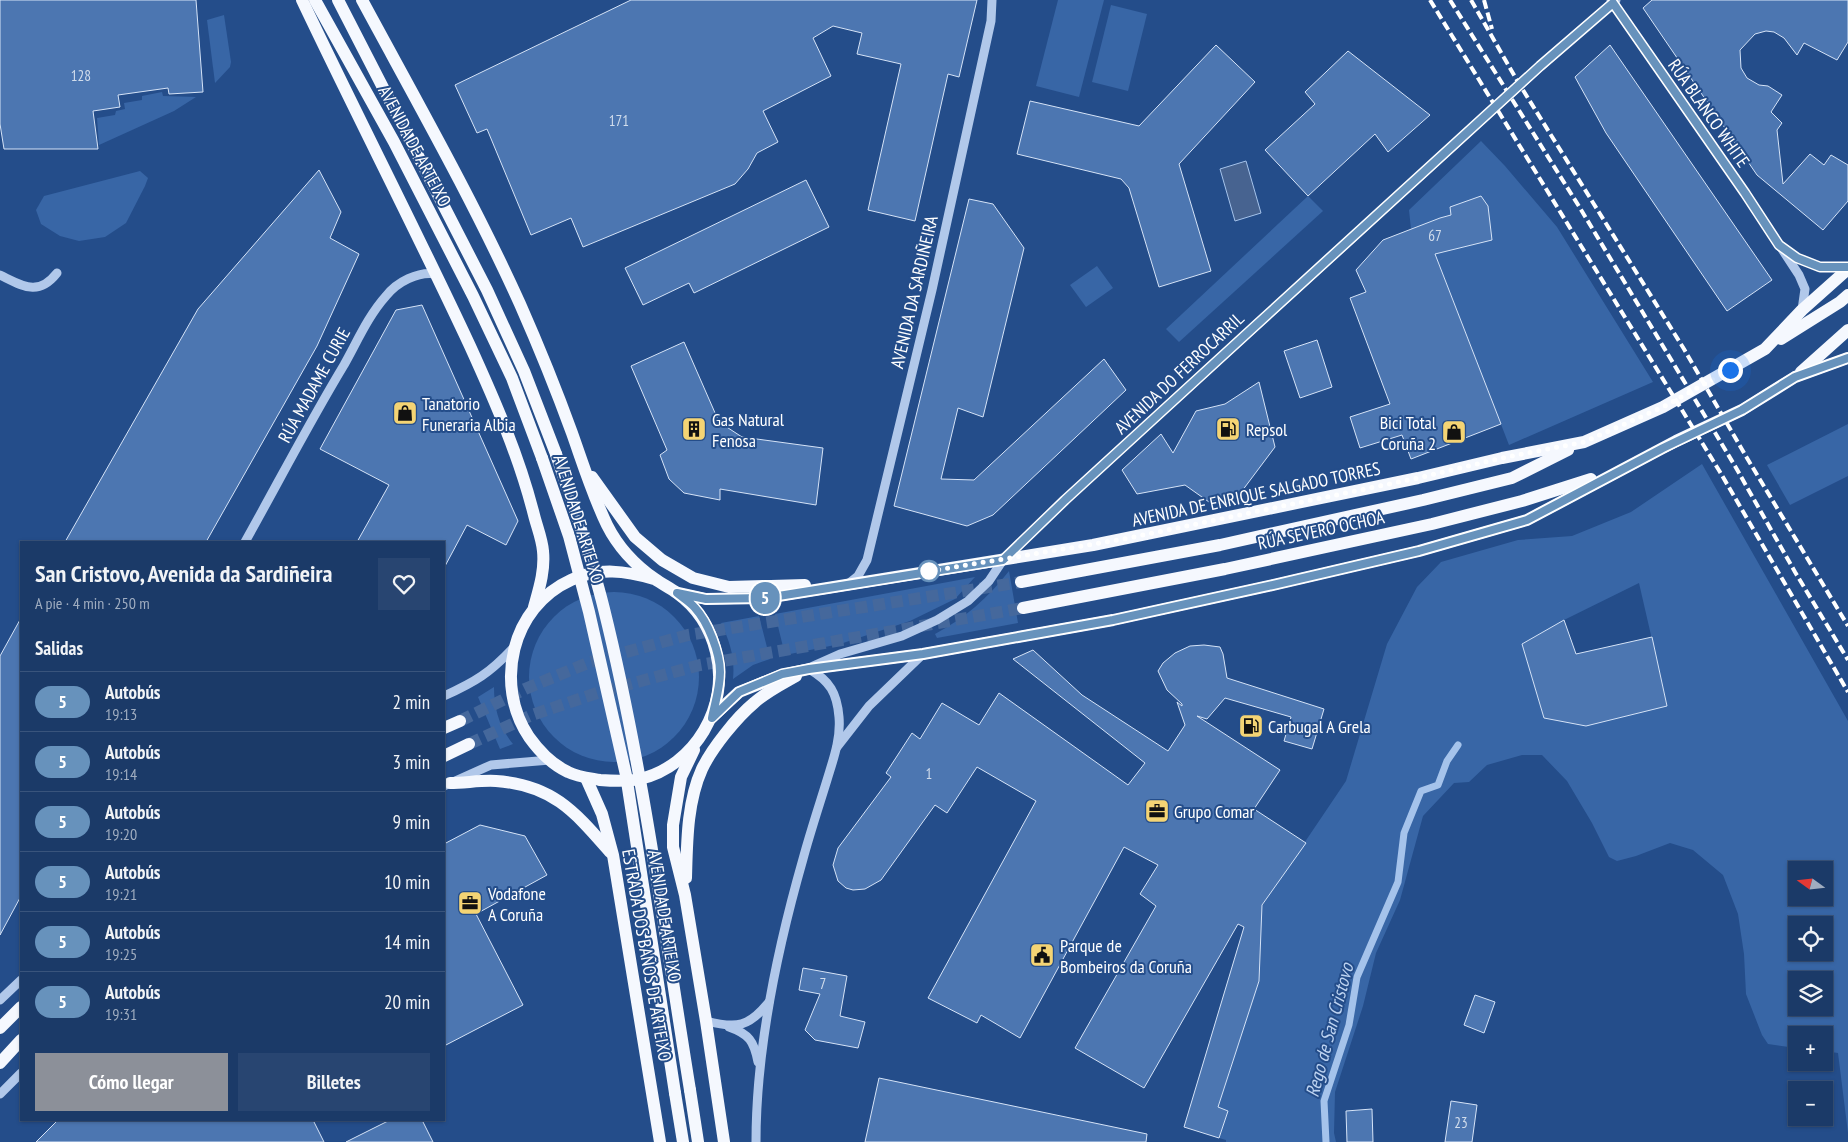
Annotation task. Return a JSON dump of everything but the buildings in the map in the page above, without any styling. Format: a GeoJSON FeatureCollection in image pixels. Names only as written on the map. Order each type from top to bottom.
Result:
{"type":"FeatureCollection","features":[{"type":"Feature","properties":{"kind":"main road","name":"AVENIDA DE ARTEIXO"},"geometry":{"type":"LineString","coordinates":[[302,0],[436,274],[482,373],[525,479],[543,551],[542,578],[533,609]]}},
{"type":"Feature","properties":{"kind":"main road","name":"AVENIDA DE ARTEIXO"},"geometry":{"type":"LineString","coordinates":[[315,0],[394,142],[473,296],[512,378],[569,536],[589,612],[626,774],[683,1142]]}},
{"type":"Feature","properties":{"kind":"main road","name":"AVENIDA DE ARTEIXO"},"geometry":{"type":"LineString","coordinates":[[338,0],[487,290],[524,371],[556,454],[582,530],[604,609],[637,763],[698,1142]]}},
{"type":"Feature","properties":{"kind":"main road","name":"AVENIDA DE ARTEIXO"},"geometry":{"type":"LineString","coordinates":[[362,0],[495,252],[551,377],[595,498],[618,545],[630,559],[654,579]]}},
{"type":"Feature","properties":{"kind":"main road","name":"AVENIDA DE ENRIQUE SALGADO TORRES"},"geometry":{"type":"LineString","coordinates":[[677,593],[706,599],[766,598],[1003,560],[1140,536],[1584,442],[1663,407],[1765,349],[1802,310],[1848,268]]}},
{"type":"Feature","properties":{"kind":"main road"},"geometry":{"type":"LineString","coordinates":[[1765,349],[1840,302],[1848,295]]}},
{"type":"Feature","properties":{"kind":"main road"},"geometry":{"type":"LineString","coordinates":[[724,1142],[685,895],[674,847],[673,825],[681,776],[698,741],[712,718],[739,692],[782,674],[923,654],[1113,620],[1435,547],[1527,520],[1742,410],[1795,377],[1848,330]]}},
{"type":"Feature","properties":{"kind":"main road"},"geometry":{"type":"LineString","coordinates":[[1795,377],[1848,358]]}},
{"type":"Feature","properties":{"kind":"main road","name":"RÚA SEVERO OCHOA"},"geometry":{"type":"LineString","coordinates":[[1021,582],[1220,545],[1424,500],[1512,478],[1584,442]]}},
{"type":"Feature","properties":{"kind":"main road"},"geometry":{"type":"LineString","coordinates":[[582,463],[635,536],[662,560],[693,578],[729,587],[848,584]]}},
{"type":"Feature","properties":{"kind":"main road","name":"RÚA SEVERO OCHOA"},"geometry":{"type":"LineString","coordinates":[[1023,608],[1225,569],[1432,524],[1522,501],[1622,470]]}},
{"type":"Feature","properties":{"kind":"main road"},"geometry":{"type":"LineString","coordinates":[[698,741],[674,764],[638,780],[610,781],[586,778],[567,772],[535,746],[523,728],[515,709],[510,688],[514,647],[520,630],[533,609],[553,591],[592,573],[630,572],[654,579],[677,593],[695,608],[710,630],[720,671],[718,695],[712,718]]}},
{"type":"Feature","properties":{"kind":"main road"},"geometry":{"type":"LineString","coordinates":[[685,895],[688,824],[696,787],[703,768],[724,736],[754,703],[809,669]]}},
{"type":"Feature","properties":{"kind":"main road"},"geometry":{"type":"LineString","coordinates":[[445,728],[460,720]]}},
{"type":"Feature","properties":{"kind":"main road"},"geometry":{"type":"LineString","coordinates":[[445,756],[469,744]]}},
{"type":"Feature","properties":{"kind":"main road","name":"ESTRADA DOS BAÑOS DE ARTEIXO"},"geometry":{"type":"LineString","coordinates":[[586,778],[602,814],[613,855],[660,1142]]}},
{"type":"Feature","properties":{"kind":"main road"},"geometry":{"type":"LineString","coordinates":[[447,785],[496,781],[524,786],[552,796],[578,815],[613,855]]}},
{"type":"Feature","properties":{"kind":"main road"},"geometry":{"type":"LineString","coordinates":[[0,1028],[20,1008]]}},
{"type":"Feature","properties":{"kind":"main road"},"geometry":{"type":"LineString","coordinates":[[0,1063],[20,1041]]}},
{"type":"Feature","properties":{"kind":"street","name":"AVENIDA DA SARDIÑEIRA"},"geometry":{"type":"LineString","coordinates":[[848,584],[858,576],[867,560],[932,290],[991,21],[992,0]]}},
{"type":"Feature","properties":{"kind":"street","name":"RÚA BLANCO WHITE"},"geometry":{"type":"LineString","coordinates":[[1613,1],[1799,275],[1804,288],[1802,310]]}},
{"type":"Feature","properties":{"kind":"street","name":"AVENIDA DO FERROCARRIL"},"geometry":{"type":"LineString","coordinates":[[809,669],[840,654],[902,636],[937,620],[968,601],[989,581],[1003,560],[1065,500],[1613,1]]}},
{"type":"Feature","properties":{"kind":"street","name":"RÚA BLANCO WHITE"},"geometry":{"type":"LineString","coordinates":[[1779,245],[1797,258],[1820,267],[1848,268]]}},
{"type":"Feature","properties":{"kind":"street"},"geometry":{"type":"LineString","coordinates":[[0,275],[32,288],[49,284],[57,273]]}},
{"type":"Feature","properties":{"kind":"street","name":"RÚA MADAME CURIE"},"geometry":{"type":"LineString","coordinates":[[246,541],[336,377],[386,295],[406,280],[424,273],[436,274]]}},
{"type":"Feature","properties":{"kind":"street"},"geometry":{"type":"LineString","coordinates":[[445,696],[484,676],[514,647]]}},
{"type":"Feature","properties":{"kind":"street"},"geometry":{"type":"LineString","coordinates":[[837,747],[869,706],[923,654]]}},
{"type":"Feature","properties":{"kind":"street"},"geometry":{"type":"LineString","coordinates":[[756,1142],[756,1114],[760,1069],[770,1002],[802,861],[837,747],[840,718],[830,684],[809,669]]}},
{"type":"Feature","properties":{"kind":"street"},"geometry":{"type":"LineString","coordinates":[[447,785],[491,766],[550,760]]}},
{"type":"Feature","properties":{"kind":"street"},"geometry":{"type":"LineString","coordinates":[[0,1000],[20,981]]}},
{"type":"Feature","properties":{"kind":"street"},"geometry":{"type":"LineString","coordinates":[[722,1025],[736,1025],[749,1022],[760,1014],[770,1002]]}},
{"type":"Feature","properties":{"kind":"street"},"geometry":{"type":"LineString","coordinates":[[706,1021],[739,1031],[749,1037],[756,1048],[760,1069]]}},
{"type":"Feature","properties":{"kind":"street"},"geometry":{"type":"LineString","coordinates":[[0,1094],[20,1073]]}},
{"type":"Feature","properties":{"kind":"shaded area"},"geometry":{"type":"Polygon","coordinates":[[[1058,0],[1104,0],[1079,97],[1036,86],[1058,0]]]}},
{"type":"Feature","properties":{"kind":"shaded area"},"geometry":{"type":"Polygon","coordinates":[[[1111,5],[1147,14],[1128,91],[1092,82],[1111,5]]]}},
{"type":"Feature","properties":{"kind":"shaded area"},"geometry":{"type":"Polygon","coordinates":[[[224,15],[231,62],[230,67],[215,83],[207,20],[224,15]]]}},
{"type":"Feature","properties":{"kind":"shaded area"},"geometry":{"type":"Polygon","coordinates":[[[162,92],[163,96],[196,97],[174,111],[99,145],[97,118],[115,115],[116,111],[125,109],[124,103],[142,100],[142,96],[162,92]]]}},
{"type":"Feature","properties":{"kind":"shaded area"},"geometry":{"type":"Polygon","coordinates":[[[1481,141],[1557,227],[1653,382],[1509,445],[1439,264],[1411,229],[1409,210],[1481,141]]]}},
{"type":"Feature","properties":{"kind":"shaded area"},"geometry":{"type":"Polygon","coordinates":[[[1246,161],[1261,213],[1235,221],[1220,169],[1246,161]]]}},
{"type":"Feature","properties":{"kind":"shaded area"},"geometry":{"type":"Polygon","coordinates":[[[140,171],[148,178],[126,223],[105,237],[79,241],[60,236],[41,224],[36,210],[44,196],[140,171]]]}},
{"type":"Feature","properties":{"kind":"shaded area"},"geometry":{"type":"Polygon","coordinates":[[[1308,196],[1323,211],[1179,342],[1166,329],[1308,196]]]}},
{"type":"Feature","properties":{"kind":"shaded area"},"geometry":{"type":"Polygon","coordinates":[[[1097,266],[1113,288],[1086,307],[1070,285],[1097,266]]]}},
{"type":"Feature","properties":{"kind":"shaded area"},"geometry":{"type":"Polygon","coordinates":[[[1848,424],[1848,476],[1790,505],[1767,465],[1848,424]]]}},
{"type":"Feature","properties":{"kind":"shaded area"},"geometry":{"type":"Polygon","coordinates":[[[1702,464],[1848,721],[1848,1133],[1838,1053],[1833,1052],[1833,1026],[1788,1026],[1788,1047],[1768,1044],[1762,1035],[1746,994],[1744,954],[1738,914],[1723,875],[1693,850],[1670,843],[1617,861],[1609,857],[1592,823],[1567,781],[1542,755],[1522,755],[1487,765],[1469,782],[1454,783],[1423,816],[1400,900],[1376,953],[1363,1006],[1335,1092],[1334,1133],[1336,1142],[1226,1142],[1226,1140],[1219,1138],[1228,1111],[1218,1107],[1259,981],[1261,927],[1247,928],[1346,781],[1387,644],[1417,587],[1441,562],[1518,540],[1572,536],[1631,512],[1702,464]],[[1639,583],[1564,620],[1522,644],[1544,718],[1667,705],[1639,583]]]}},
{"type":"Feature","properties":{"kind":"shaded area"},"geometry":{"type":"Polygon","coordinates":[[[1009,571],[1018,623],[937,638],[935,634],[975,607],[1009,571]]]}},
{"type":"Feature","properties":{"kind":"shaded area"},"geometry":{"type":"Polygon","coordinates":[[[975,577],[955,599],[910,621],[840,644],[785,655],[775,614],[975,577]]]}},
{"type":"Feature","properties":{"kind":"shaded area"},"geometry":{"type":"Polygon","coordinates":[[[614,592],[639,596],[654,602],[668,611],[680,623],[689,637],[695,652],[699,677],[695,702],[689,717],[680,731],[668,743],[654,752],[639,758],[614,762],[589,758],[574,752],[560,743],[548,731],[539,717],[533,702],[529,677],[533,652],[539,637],[548,623],[560,611],[574,602],[589,596],[614,592]]]}},
{"type":"Feature","properties":{"kind":"shaded area"},"geometry":{"type":"Polygon","coordinates":[[[759,616],[770,659],[753,665],[733,679],[731,650],[721,623],[759,616]]]}},
{"type":"Feature","properties":{"kind":"shaded area"},"geometry":{"type":"Polygon","coordinates":[[[494,687],[498,717],[504,731],[513,744],[500,749],[478,697],[494,687]]]}},
{"type":"Feature","properties":{"kind":"waterway","name":"Rego de San Cristovo"},"geometry":{"type":"LineString","coordinates":[[1326,1142],[1324,1101],[1349,1025],[1357,977],[1398,882],[1404,833],[1421,791],[1438,785],[1447,761],[1458,745]]}},
{"type":"Feature","properties":{"kind":"tunnel"},"geometry":{"type":"LineString","coordinates":[[460,721],[525,689],[590,662],[688,635],[1021,582]]}},
{"type":"Feature","properties":{"kind":"tunnel"},"geometry":{"type":"LineString","coordinates":[[469,744],[532,715],[597,693],[700,665],[1023,608]]}},
{"type":"Feature","properties":{"kind":"railway"},"geometry":{"type":"LineString","coordinates":[[1430,0],[1720,472],[1848,692]]}},
{"type":"Feature","properties":{"kind":"railway"},"geometry":{"type":"LineString","coordinates":[[1450,0],[1580,208],[1735,466],[1795,572],[1848,660]]}},
{"type":"Feature","properties":{"kind":"railway"},"geometry":{"type":"LineString","coordinates":[[1471,0],[1518,82],[1684,349],[1848,626]]}},
{"type":"Feature","properties":{"kind":"railway"},"geometry":{"type":"LineString","coordinates":[[1484,0],[1492,29]]}},
{"type":"Feature","properties":{"kind":"bus line","name":"5"},"geometry":{"type":"LineString","coordinates":[[1848,267],[1820,267],[1797,258],[1779,245],[1613,3],[1540,66],[1254,327],[1065,500],[1003,560],[766,598],[706,599],[677,593],[695,608],[710,630],[720,671],[718,695],[712,718],[739,692],[782,674],[923,654],[1113,620],[1419,551],[1527,520],[1663,448],[1742,410],[1795,377],[1848,358]]}},
{"type":"Feature","properties":{"kind":"place","name":"Tanatorio Funeraria Albia"},"geometry":{"type":"Point","coordinates":[405,413]}},
{"type":"Feature","properties":{"kind":"place","name":"Gas Natural Fenosa"},"geometry":{"type":"Point","coordinates":[694,429]}},
{"type":"Feature","properties":{"kind":"place","name":"Repsol"},"geometry":{"type":"Point","coordinates":[1228,429]}},
{"type":"Feature","properties":{"kind":"place","name":"Bici Total Coruña 2"},"geometry":{"type":"Point","coordinates":[1454,432]}},
{"type":"Feature","properties":{"kind":"place","name":"Carbugal A Grela"},"geometry":{"type":"Point","coordinates":[1251,726]}},
{"type":"Feature","properties":{"kind":"place","name":"Grupo Comar"},"geometry":{"type":"Point","coordinates":[1157,811]}},
{"type":"Feature","properties":{"kind":"place","name":"Vodafone A Coruña"},"geometry":{"type":"Point","coordinates":[470,903]}},
{"type":"Feature","properties":{"kind":"place","name":"Parque de Bombeiros da Coruña"},"geometry":{"type":"Point","coordinates":[1042,955]}},
{"type":"Feature","properties":{"kind":"route"},"geometry":{"type":"LineString","coordinates":[[929,571],[925,572],[1124,539],[1584,442],[1663,407],[1730,370]]}}]}
